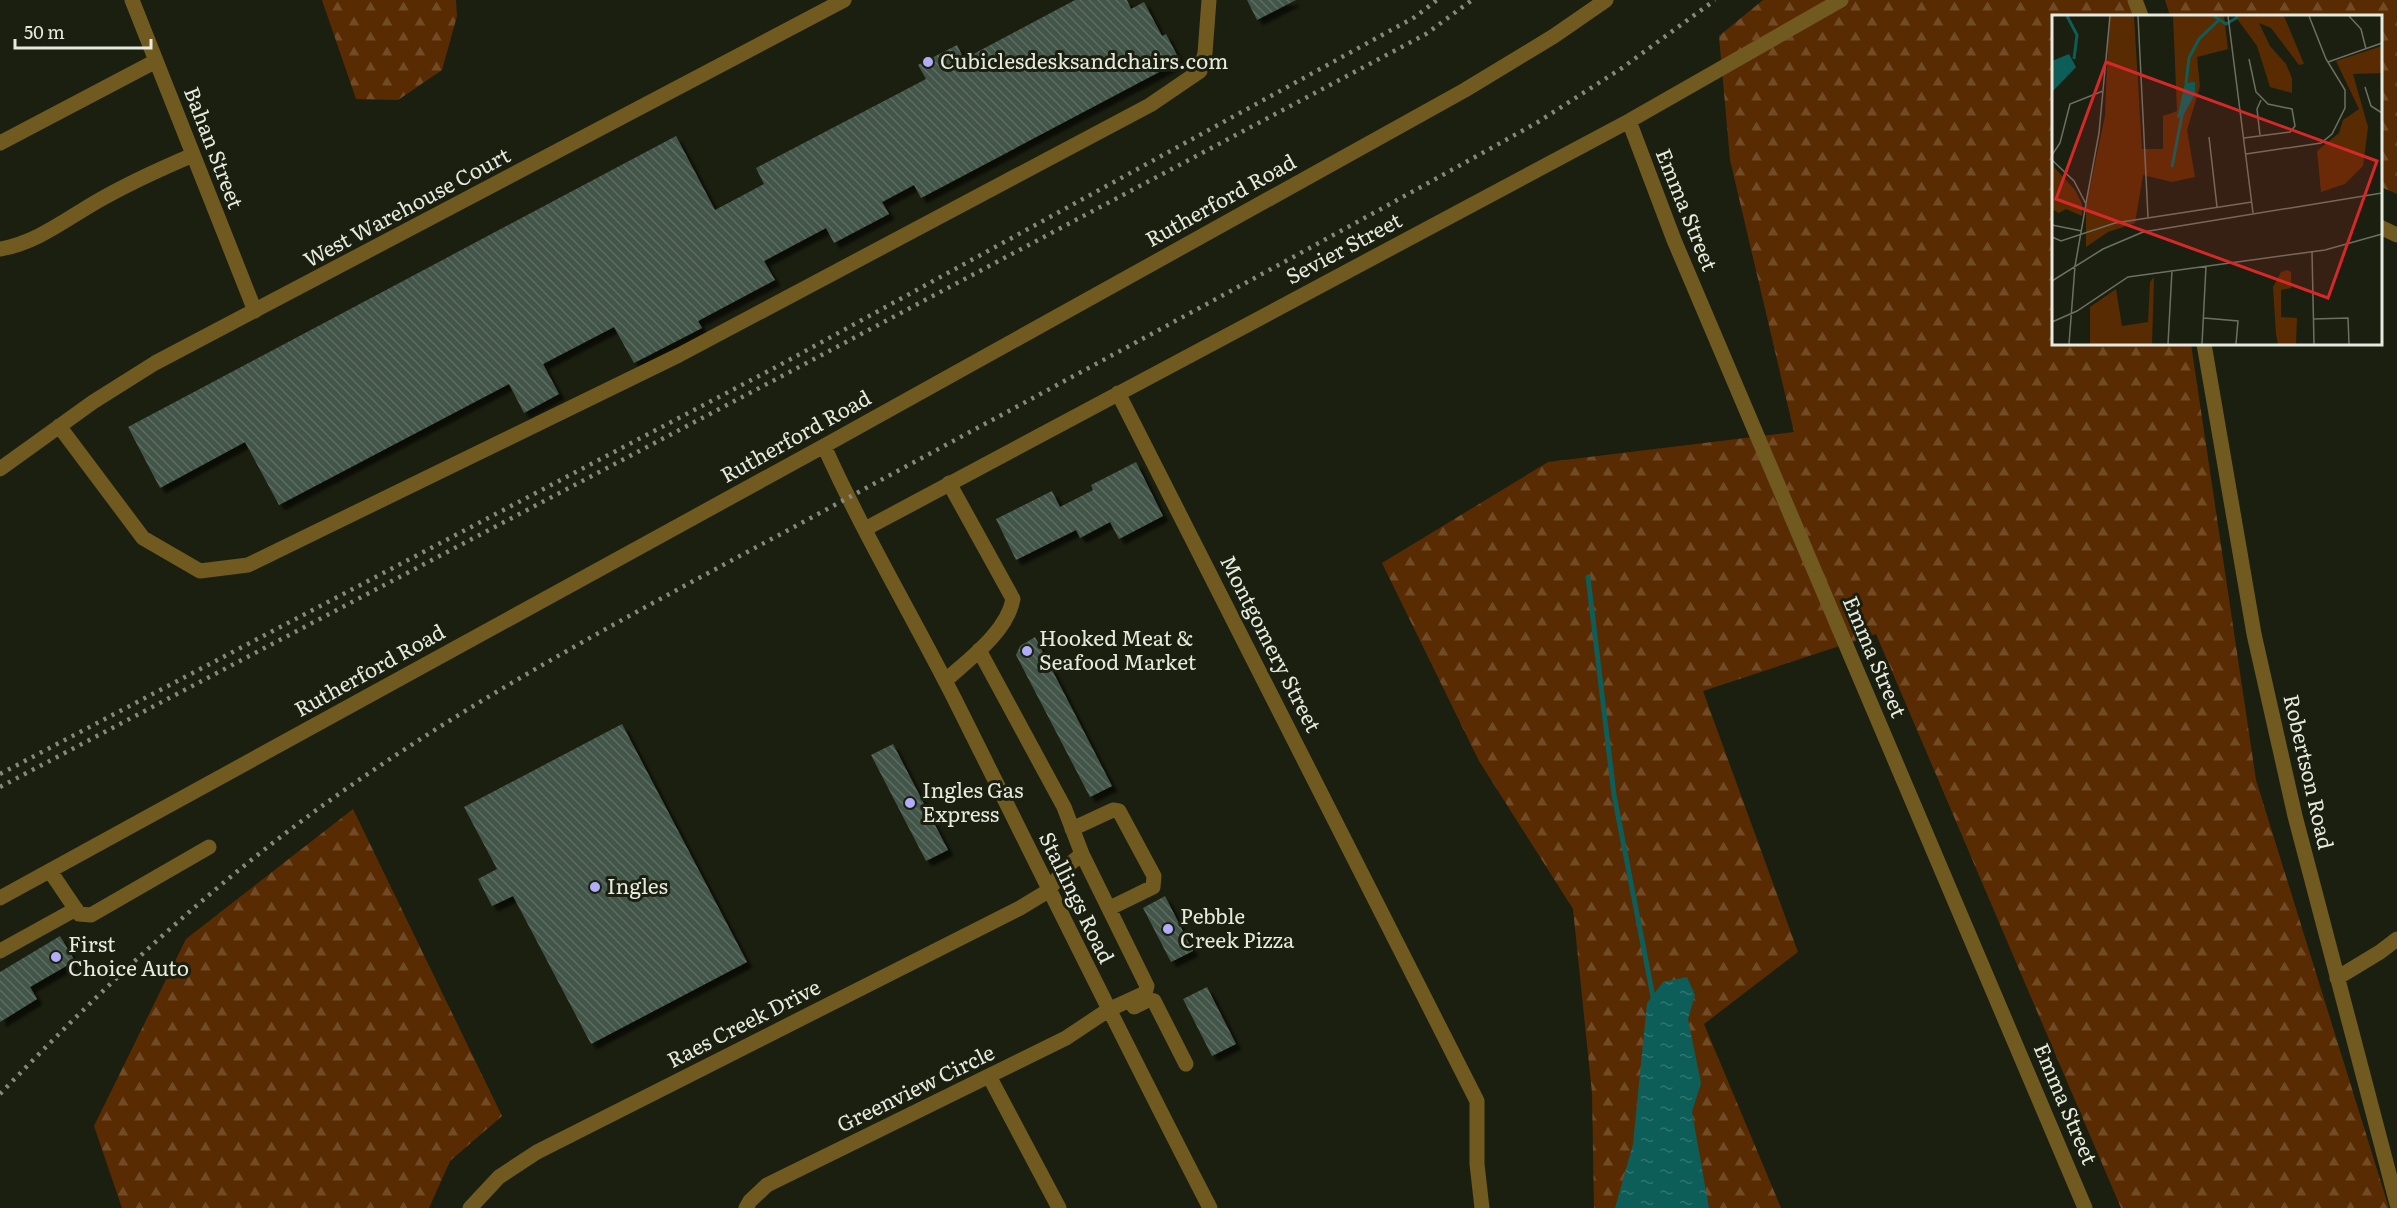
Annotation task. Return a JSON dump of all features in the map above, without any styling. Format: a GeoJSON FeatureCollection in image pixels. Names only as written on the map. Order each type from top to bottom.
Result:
{"type":"FeatureCollection","features":[{"type":"Feature","properties":{"kind":"street","name":"Bahan Street"},"geometry":{"type":"LineString","coordinates":[[132,0],[255,311]]}},
{"type":"Feature","properties":{"kind":"street","name":"West Warehouse Court"},"geometry":{"type":"LineString","coordinates":[[0,469],[59,426],[155,363],[844,0]]}},
{"type":"Feature","properties":{"kind":"street"},"geometry":{"type":"LineString","coordinates":[[59,426],[143,538],[200,571],[248,565],[679,355],[1150,105],[1200,71],[1205,53],[1209,0]]}},
{"type":"Feature","properties":{"kind":"street","name":"Rutherford Road"},"geometry":{"type":"LineString","coordinates":[[0,898],[824,446],[1465,90],[1554,36],[1606,0]]}},
{"type":"Feature","properties":{"kind":"street","name":"Sevier Street"},"geometry":{"type":"LineString","coordinates":[[865,529],[1629,121],[1841,0]]}},
{"type":"Feature","properties":{"kind":"street"},"geometry":{"type":"LineString","coordinates":[[2135,0],[2141,15]]}},
{"type":"Feature","properties":{"kind":"street"},"geometry":{"type":"LineString","coordinates":[[0,143],[156,62]]}},
{"type":"Feature","properties":{"kind":"street","name":"Emma Street"},"geometry":{"type":"LineString","coordinates":[[1629,121],[1674,240],[2085,1208]]}},
{"type":"Feature","properties":{"kind":"street"},"geometry":{"type":"LineString","coordinates":[[0,249],[22,243],[65,223],[106,197],[193,155]]}},
{"type":"Feature","properties":{"kind":"street"},"geometry":{"type":"LineString","coordinates":[[2382,228],[2397,235]]}},
{"type":"Feature","properties":{"kind":"street","name":"Robertson Road"},"geometry":{"type":"LineString","coordinates":[[2204,345],[2254,633],[2295,816],[2397,1204]]}},
{"type":"Feature","properties":{"kind":"street","name":"Montgomery Street"},"geometry":{"type":"LineString","coordinates":[[1118,393],[1477,1101],[1477,1164],[1482,1208]]}},
{"type":"Feature","properties":{"kind":"street","name":"Stallings Road"},"geometry":{"type":"LineString","coordinates":[[824,446],[1210,1208]]}},
{"type":"Feature","properties":{"kind":"street"},"geometry":{"type":"LineString","coordinates":[[945,681],[979,650],[1010,614],[1013,599],[949,483]]}},
{"type":"Feature","properties":{"kind":"street"},"geometry":{"type":"LineString","coordinates":[[979,650],[1064,807],[1082,854],[1147,986],[1144,993],[1110,1014]]}},
{"type":"Feature","properties":{"kind":"street"},"geometry":{"type":"LineString","coordinates":[[1072,829],[1113,810],[1119,811],[1154,876],[1153,887],[1110,908]]}},
{"type":"Feature","properties":{"kind":"street"},"geometry":{"type":"LineString","coordinates":[[50,871],[79,914],[91,915],[209,847]]}},
{"type":"Feature","properties":{"kind":"street"},"geometry":{"type":"LineString","coordinates":[[1048,891],[1066,867],[1082,854]]}},
{"type":"Feature","properties":{"kind":"street","name":"Raes Creek Drive"},"geometry":{"type":"LineString","coordinates":[[470,1208],[500,1177],[537,1152],[1011,913],[1048,891]]}},
{"type":"Feature","properties":{"kind":"street"},"geometry":{"type":"LineString","coordinates":[[0,951],[76,909]]}},
{"type":"Feature","properties":{"kind":"street"},"geometry":{"type":"LineString","coordinates":[[2337,978],[2397,939]]}},
{"type":"Feature","properties":{"kind":"street"},"geometry":{"type":"LineString","coordinates":[[1110,1014],[1148,1000],[1154,1002],[1186,1064]]}},
{"type":"Feature","properties":{"kind":"street","name":"Greenview Circle"},"geometry":{"type":"LineString","coordinates":[[746,1208],[767,1185],[1066,1038],[1110,1014]]}},
{"type":"Feature","properties":{"kind":"street"},"geometry":{"type":"LineString","coordinates":[[989,1076],[1059,1208]]}},
{"type":"Feature","properties":{"kind":"green space"},"geometry":{"type":"Polygon","coordinates":[[[322,0],[456,0],[457,16],[442,70],[398,100],[356,99],[322,0]]]}},
{"type":"Feature","properties":{"kind":"green space"},"geometry":{"type":"Polygon","coordinates":[[[1763,0],[2135,0],[2141,15],[2052,15],[2052,345],[2191,345],[2256,780],[2389,1208],[2121,1208],[1876,634],[1703,691],[1798,952],[1704,1024],[1781,1208],[1594,1208],[1592,1093],[1573,909],[1479,761],[1382,563],[1548,462],[1794,432],[1730,160],[1719,36],[1763,0]]]}},
{"type":"Feature","properties":{"kind":"green space"},"geometry":{"type":"Polygon","coordinates":[[[2165,0],[2397,0],[2397,194],[2382,187],[2382,15],[2170,15],[2165,0]]]}},
{"type":"Feature","properties":{"kind":"green space"},"geometry":{"type":"Polygon","coordinates":[[[353,809],[502,1116],[450,1161],[429,1208],[122,1208],[94,1126],[186,939],[353,809]]]}},
{"type":"Feature","properties":{"kind":"water"},"geometry":{"type":"Polygon","coordinates":[[[1687,977],[1695,995],[1688,1019],[1701,1083],[1692,1112],[1709,1208],[1615,1208],[1633,1144],[1647,1003],[1663,982],[1687,977]]]}},
{"type":"Feature","properties":{"kind":"building"},"geometry":{"type":"Polygon","coordinates":[[[1075,0],[1127,0],[1131,9],[1144,2],[1162,36],[1166,34],[1180,61],[921,198],[914,185],[882,202],[889,214],[834,243],[826,228],[764,261],[775,280],[698,321],[702,328],[634,363],[614,327],[543,364],[559,394],[524,413],[509,384],[279,505],[245,442],[160,488],[128,427],[676,136],[715,210],[764,184],[756,168],[926,79],[918,65],[957,45],[964,59],[1075,0]]]}},
{"type":"Feature","properties":{"kind":"building"},"geometry":{"type":"Polygon","coordinates":[[[1247,0],[1296,0],[1257,20],[1247,0]]]}},
{"type":"Feature","properties":{"kind":"building"},"geometry":{"type":"Polygon","coordinates":[[[1136,462],[1163,516],[1119,539],[1110,522],[1080,538],[1076,530],[1016,560],[996,519],[1052,491],[1060,507],[1093,490],[1091,485],[1136,462]]]}},
{"type":"Feature","properties":{"kind":"building"},"geometry":{"type":"Polygon","coordinates":[[[1035,637],[1112,786],[1090,797],[1016,655],[1020,646],[1035,637]]]}},
{"type":"Feature","properties":{"kind":"building","name":"Ingles"},"geometry":{"type":"Polygon","coordinates":[[[622,724],[747,962],[591,1044],[513,896],[492,906],[478,879],[497,869],[464,807],[622,724]]]}},
{"type":"Feature","properties":{"kind":"building","name":"Ingles Gas Express"},"geometry":{"type":"Polygon","coordinates":[[[893,744],[948,850],[926,861],[871,755],[893,744]]]}},
{"type":"Feature","properties":{"kind":"building","name":"Pebble Creek Pizza"},"geometry":{"type":"Polygon","coordinates":[[[1165,896],[1193,951],[1171,962],[1143,908],[1165,896]]]}},
{"type":"Feature","properties":{"kind":"building"},"geometry":{"type":"Polygon","coordinates":[[[60,936],[75,961],[30,987],[37,999],[0,1022],[0,972],[60,936]]]}},
{"type":"Feature","properties":{"kind":"building"},"geometry":{"type":"Polygon","coordinates":[[[1207,987],[1236,1044],[1212,1056],[1183,999],[1207,987]]]}},
{"type":"Feature","properties":{"kind":"waterway"},"geometry":{"type":"LineString","coordinates":[[1588,577],[1614,795],[1654,1002]]}},
{"type":"Feature","properties":{"kind":"railway"},"geometry":{"type":"LineString","coordinates":[[0,774],[778,366],[1415,17],[1437,0]]}},
{"type":"Feature","properties":{"kind":"railway"},"geometry":{"type":"LineString","coordinates":[[0,787],[1426,34],[1472,0]]}},
{"type":"Feature","properties":{"kind":"railway"},"geometry":{"type":"LineString","coordinates":[[0,1094],[120,975],[246,864],[336,796],[465,711],[665,596],[1288,260],[1538,122],[1622,68],[1715,0]]}},
{"type":"Feature","properties":{"kind":"place","name":"Cubiclesdesksandchairs.com"},"geometry":{"type":"Point","coordinates":[928,62]}},
{"type":"Feature","properties":{"kind":"place","name":"Hooked Meat & Seafood Market"},"geometry":{"type":"Point","coordinates":[1027,651]}},
{"type":"Feature","properties":{"kind":"place","name":"Ingles Gas Express"},"geometry":{"type":"Point","coordinates":[910,803]}},
{"type":"Feature","properties":{"kind":"place","name":"Ingles"},"geometry":{"type":"Point","coordinates":[595,887]}},
{"type":"Feature","properties":{"kind":"place","name":"Pebble Creek Pizza"},"geometry":{"type":"Point","coordinates":[1168,929]}},
{"type":"Feature","properties":{"kind":"place","name":"First Choice Auto"},"geometry":{"type":"Point","coordinates":[56,957]}}]}
